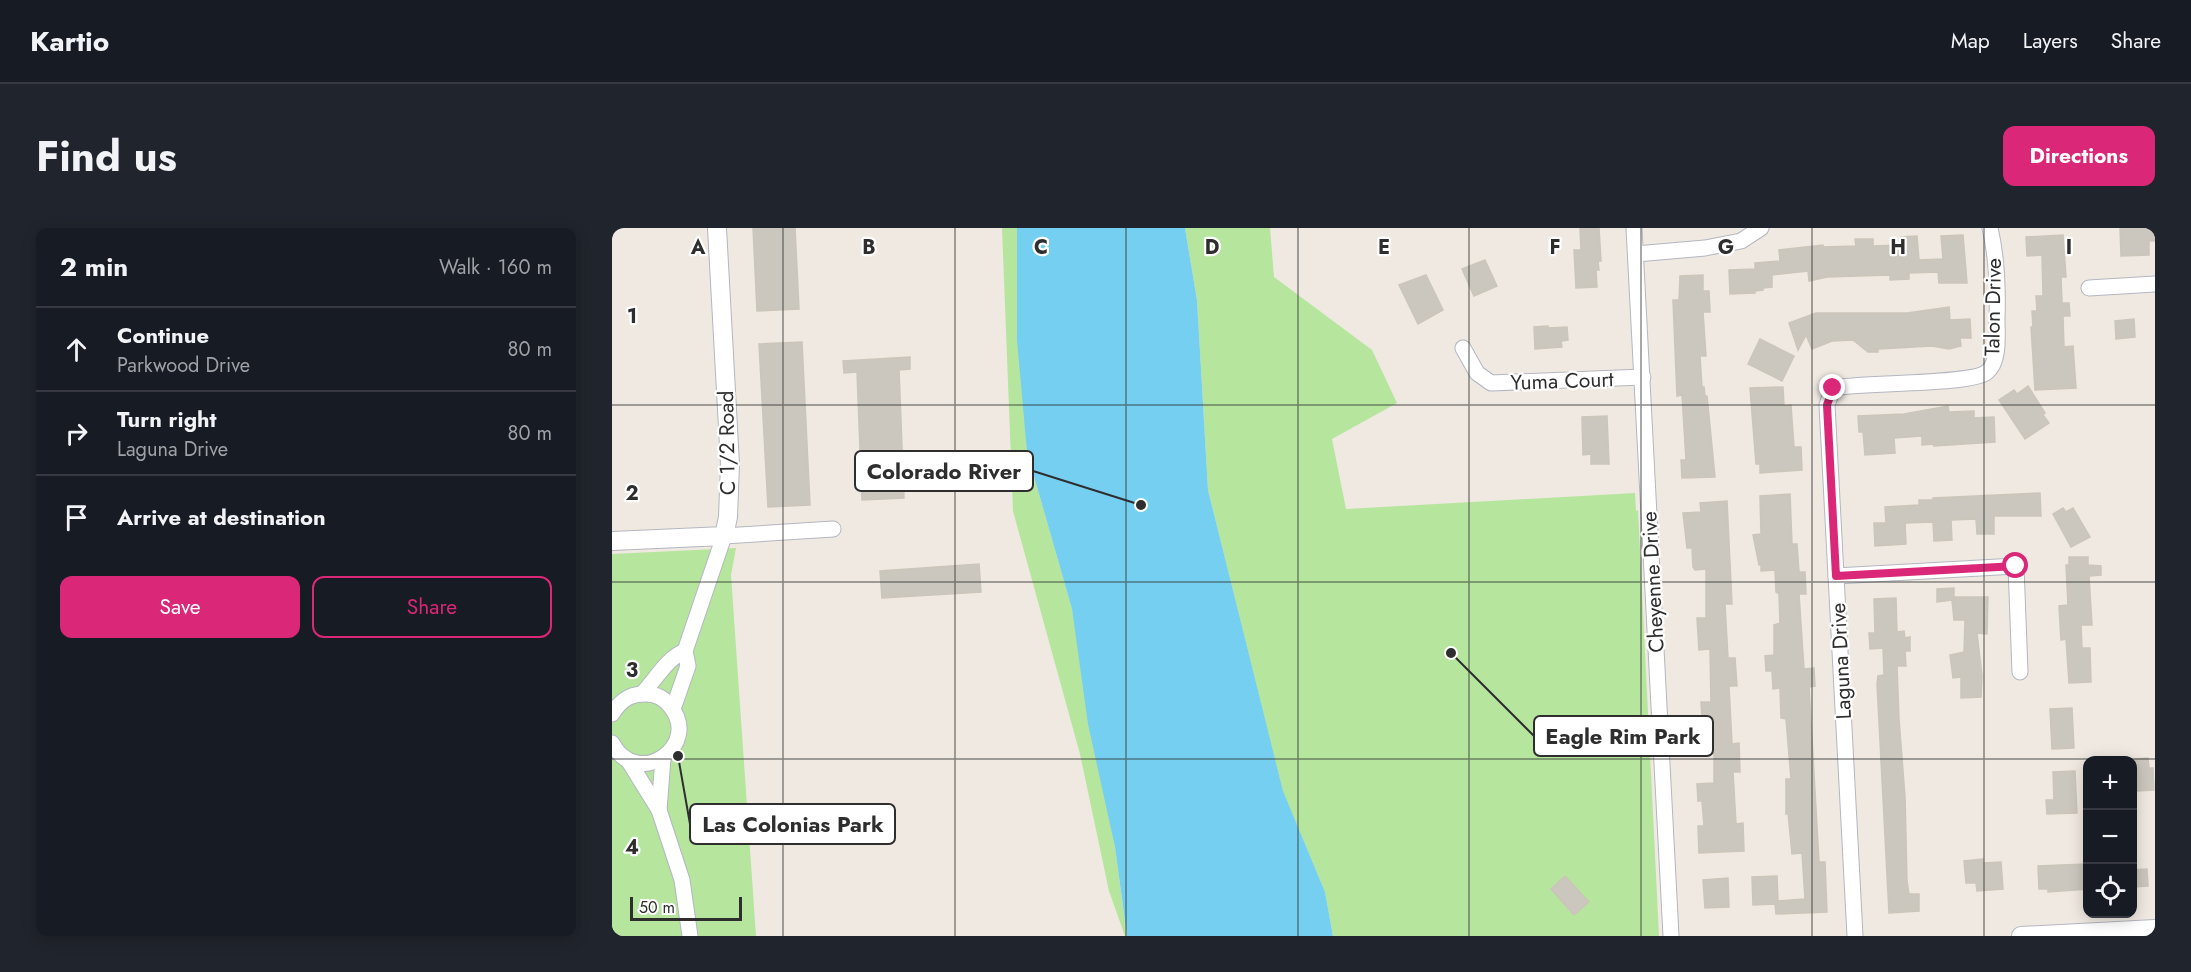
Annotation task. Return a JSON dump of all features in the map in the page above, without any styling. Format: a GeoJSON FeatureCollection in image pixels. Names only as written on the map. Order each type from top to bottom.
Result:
{"type":"FeatureCollection","features":[{"type":"Feature","properties":{"kind":"street","name":"C 1/2 Road"},"geometry":{"type":"LineString","coordinates":[[673,709],[688,666],[685,651],[724,536],[728,517],[730,464],[717,228]]}},
{"type":"Feature","properties":{"kind":"street","name":"Cheyenne Drive"},"geometry":{"type":"LineString","coordinates":[[1634,228],[1671,936]]}},
{"type":"Feature","properties":{"kind":"street"},"geometry":{"type":"LineString","coordinates":[[1636,254],[1705,248],[1732,243],[1741,241],[1761,228]]}},
{"type":"Feature","properties":{"kind":"street","name":"Talon Drive"},"geometry":{"type":"LineString","coordinates":[[1833,388],[1856,383],[1967,380],[1986,373],[1992,366],[1997,336],[1998,295],[1990,228]]}},
{"type":"Feature","properties":{"kind":"street"},"geometry":{"type":"LineString","coordinates":[[2090,288],[2155,284]]}},
{"type":"Feature","properties":{"kind":"street","name":"Yuma Court"},"geometry":{"type":"LineString","coordinates":[[1463,348],[1477,373],[1491,383],[1643,377]]}},
{"type":"Feature","properties":{"kind":"street","name":"Laguna Drive"},"geometry":{"type":"LineString","coordinates":[[1833,388],[1827,405],[1855,936]]}},
{"type":"Feature","properties":{"kind":"street"},"geometry":{"type":"LineString","coordinates":[[612,541],[833,529]]}},
{"type":"Feature","properties":{"kind":"street"},"geometry":{"type":"LineString","coordinates":[[1836,576],[2016,566],[2020,672]]}},
{"type":"Feature","properties":{"kind":"street"},"geometry":{"type":"LineString","coordinates":[[642,694],[661,673],[672,656],[685,651]]}},
{"type":"Feature","properties":{"kind":"street"},"geometry":{"type":"LineString","coordinates":[[614,709],[632,695],[659,697],[673,709],[679,726],[675,744],[663,758],[646,764],[628,760]]}},
{"type":"Feature","properties":{"kind":"street"},"geometry":{"type":"LineString","coordinates":[[613,746],[628,760],[658,810],[682,880],[690,936]]}},
{"type":"Feature","properties":{"kind":"street"},"geometry":{"type":"LineString","coordinates":[[658,810],[663,758]]}},
{"type":"Feature","properties":{"kind":"street"},"geometry":{"type":"LineString","coordinates":[[2021,936],[2155,929]]}},
{"type":"Feature","properties":{"kind":"green space"},"geometry":{"type":"Polygon","coordinates":[[[1002,228],[1017,228],[1027,452],[1072,609],[1115,847],[1127,936],[1125,936],[1109,891],[1080,754],[1013,511],[1002,228]]]}},
{"type":"Feature","properties":{"kind":"green space"},"geometry":{"type":"Polygon","coordinates":[[[1185,228],[1270,228],[1274,277],[1372,350],[1397,403],[1332,439],[1346,509],[1635,493],[1636,511],[1638,510],[1659,936],[1333,936],[1325,892],[1283,792],[1208,490],[1197,300],[1185,228]]]}},
{"type":"Feature","properties":{"kind":"green space"},"geometry":{"type":"Polygon","coordinates":[[[736,548],[731,575],[756,936],[612,936],[612,554],[736,548]]]}},
{"type":"Feature","properties":{"kind":"water"},"geometry":{"type":"Polygon","coordinates":[[[1017,228],[1185,228],[1197,300],[1208,490],[1283,791],[1325,892],[1333,936],[1127,936],[1115,847],[1088,724],[1072,609],[1027,452],[1017,340],[1017,228]]]}},
{"type":"Feature","properties":{"kind":"building"},"geometry":{"type":"Polygon","coordinates":[[[753,228],[795,228],[799,309],[757,311],[753,228]]]}},
{"type":"Feature","properties":{"kind":"building"},"geometry":{"type":"Polygon","coordinates":[[[1580,228],[1599,228],[1601,261],[1598,261],[1599,270],[1596,270],[1597,287],[1576,288],[1574,250],[1581,250],[1580,228]]]}},
{"type":"Feature","properties":{"kind":"building"},"geometry":{"type":"Polygon","coordinates":[[[2120,228],[2155,228],[2155,241],[2149,241],[2149,255],[2121,256],[2120,228]]]}},
{"type":"Feature","properties":{"kind":"building"},"geometry":{"type":"Polygon","coordinates":[[[1963,235],[1967,283],[1939,283],[1938,272],[1909,273],[1909,279],[1890,280],[1890,275],[1827,277],[1809,281],[1808,271],[1772,275],[1772,287],[1763,288],[1755,293],[1730,294],[1729,270],[1755,269],[1755,263],[1780,261],[1779,250],[1823,245],[1823,247],[1856,246],[1855,239],[1873,239],[1873,246],[1902,245],[1901,237],[1917,236],[1919,260],[1943,259],[1941,236],[1963,235]]]}},
{"type":"Feature","properties":{"kind":"building"},"geometry":{"type":"Polygon","coordinates":[[[2063,235],[2066,277],[2061,277],[2062,303],[2069,303],[2070,316],[2063,316],[2064,347],[2073,346],[2076,388],[2035,390],[2031,327],[2033,327],[2032,311],[2037,311],[2036,296],[2043,296],[2042,255],[2027,256],[2026,237],[2063,235]]]}},
{"type":"Feature","properties":{"kind":"building"},"geometry":{"type":"Polygon","coordinates":[[[1485,260],[1497,286],[1474,296],[1462,269],[1485,260]]]}},
{"type":"Feature","properties":{"kind":"building"},"geometry":{"type":"Polygon","coordinates":[[[1426,275],[1443,310],[1418,324],[1399,285],[1426,275]]]}},
{"type":"Feature","properties":{"kind":"building"},"geometry":{"type":"Polygon","coordinates":[[[1703,275],[1703,291],[1709,291],[1710,312],[1703,312],[1706,356],[1700,356],[1702,387],[1707,396],[1715,477],[1682,478],[1681,460],[1686,460],[1682,395],[1677,396],[1673,300],[1679,300],[1680,276],[1703,275]]]}},
{"type":"Feature","properties":{"kind":"building"},"geometry":{"type":"Polygon","coordinates":[[[1949,307],[1950,320],[1970,319],[1971,338],[1960,338],[1961,346],[1949,349],[1932,346],[1878,349],[1878,352],[1868,352],[1853,340],[1832,341],[1812,349],[1806,335],[1798,350],[1789,323],[1816,313],[1907,313],[1949,307]]]}},
{"type":"Feature","properties":{"kind":"building"},"geometry":{"type":"Polygon","coordinates":[[[2134,319],[2135,337],[2116,339],[2115,321],[2134,319]]]}},
{"type":"Feature","properties":{"kind":"building"},"geometry":{"type":"Polygon","coordinates":[[[1548,326],[1548,328],[1567,327],[1568,340],[1561,341],[1562,347],[1535,349],[1534,327],[1548,326]]]}},
{"type":"Feature","properties":{"kind":"building"},"geometry":{"type":"Polygon","coordinates":[[[1760,339],[1794,356],[1782,381],[1748,364],[1760,339]]]}},
{"type":"Feature","properties":{"kind":"building"},"geometry":{"type":"Polygon","coordinates":[[[802,342],[810,505],[768,507],[759,344],[802,342]]]}},
{"type":"Feature","properties":{"kind":"building"},"geometry":{"type":"Polygon","coordinates":[[[910,357],[910,369],[899,370],[904,498],[862,500],[857,372],[844,373],[843,361],[910,357]]]}},
{"type":"Feature","properties":{"kind":"building"},"geometry":{"type":"Polygon","coordinates":[[[2028,386],[2049,423],[2025,439],[1999,400],[2014,390],[2017,394],[2028,386]]]}},
{"type":"Feature","properties":{"kind":"building"},"geometry":{"type":"Polygon","coordinates":[[[1783,387],[1784,406],[1791,405],[1794,447],[1801,447],[1802,470],[1760,473],[1760,464],[1756,464],[1750,388],[1783,387]]]}},
{"type":"Feature","properties":{"kind":"building"},"geometry":{"type":"Polygon","coordinates":[[[1948,406],[1949,412],[1974,411],[1974,418],[1994,417],[1995,442],[1934,446],[1933,444],[1922,445],[1922,436],[1894,438],[1895,453],[1865,455],[1863,432],[1859,432],[1858,416],[1904,414],[1948,406]]]}},
{"type":"Feature","properties":{"kind":"building"},"geometry":{"type":"Polygon","coordinates":[[[1607,416],[1609,464],[1591,464],[1591,454],[1583,455],[1582,417],[1607,416]]]}},
{"type":"Feature","properties":{"kind":"building"},"geometry":{"type":"Polygon","coordinates":[[[2040,493],[2041,516],[1994,516],[1994,534],[1977,534],[1976,519],[1951,520],[1952,540],[1934,541],[1933,522],[1905,523],[1906,544],[1875,546],[1874,523],[1886,523],[1885,507],[1919,505],[1919,500],[1933,500],[1933,498],[2040,493]]]}},
{"type":"Feature","properties":{"kind":"building"},"geometry":{"type":"Polygon","coordinates":[[[1790,494],[1792,544],[1797,544],[1799,572],[1805,572],[1806,594],[1799,594],[1804,669],[1814,668],[1815,686],[1809,687],[1819,862],[1825,862],[1827,912],[1776,914],[1775,904],[1753,905],[1752,877],[1777,876],[1778,901],[1805,899],[1802,853],[1792,854],[1788,813],[1786,814],[1786,779],[1791,779],[1786,719],[1781,718],[1780,688],[1773,689],[1772,671],[1766,671],[1765,656],[1774,655],[1774,625],[1780,623],[1779,594],[1776,592],[1775,570],[1761,571],[1753,535],[1761,534],[1760,496],[1790,494]]]}},
{"type":"Feature","properties":{"kind":"building"},"geometry":{"type":"Polygon","coordinates":[[[1727,501],[1732,604],[1725,604],[1728,658],[1735,658],[1737,686],[1729,686],[1732,744],[1739,743],[1740,772],[1733,772],[1736,824],[1743,823],[1744,851],[1699,853],[1698,826],[1704,826],[1702,801],[1698,801],[1697,784],[1714,783],[1714,734],[1703,735],[1701,702],[1711,702],[1710,649],[1699,650],[1697,618],[1706,618],[1706,569],[1695,570],[1693,567],[1692,548],[1687,548],[1683,513],[1701,512],[1700,503],[1727,501]]]}},
{"type":"Feature","properties":{"kind":"building"},"geometry":{"type":"Polygon","coordinates":[[[2063,508],[2066,512],[2073,508],[2090,537],[2071,547],[2053,514],[2063,508]]]}},
{"type":"Feature","properties":{"kind":"building"},"geometry":{"type":"Polygon","coordinates":[[[2069,557],[2088,557],[2088,565],[2101,566],[2101,575],[2089,576],[2092,625],[2081,625],[2082,648],[2090,648],[2091,682],[2069,683],[2066,639],[2061,640],[2059,606],[2068,605],[2066,565],[2069,565],[2069,557]]]}},
{"type":"Feature","properties":{"kind":"building"},"geometry":{"type":"Polygon","coordinates":[[[979,564],[981,592],[882,598],[880,571],[979,564]]]}},
{"type":"Feature","properties":{"kind":"building"},"geometry":{"type":"Polygon","coordinates":[[[1954,588],[1954,597],[1988,597],[1987,634],[1977,633],[1982,676],[1981,697],[1961,698],[1961,677],[1953,678],[1950,655],[1964,652],[1965,620],[1954,620],[1952,600],[1937,602],[1937,589],[1954,588]]]}},
{"type":"Feature","properties":{"kind":"building"},"geometry":{"type":"Polygon","coordinates":[[[1896,598],[1897,632],[1904,631],[1905,638],[1910,637],[1910,651],[1905,651],[1906,666],[1897,666],[1905,797],[1907,881],[1909,894],[1919,894],[1919,911],[1889,913],[1877,684],[1878,676],[1884,675],[1883,648],[1870,649],[1869,633],[1875,633],[1874,599],[1896,598]]]}},
{"type":"Feature","properties":{"kind":"building"},"geometry":{"type":"Polygon","coordinates":[[[2072,708],[2074,748],[2052,749],[2050,709],[2072,708]]]}},
{"type":"Feature","properties":{"kind":"building"},"geometry":{"type":"Polygon","coordinates":[[[2148,758],[2149,768],[2153,768],[2154,790],[2137,791],[2137,759],[2148,758]]]}},
{"type":"Feature","properties":{"kind":"building"},"geometry":{"type":"Polygon","coordinates":[[[2075,771],[2077,813],[2047,814],[2046,800],[2054,800],[2053,772],[2075,771]]]}},
{"type":"Feature","properties":{"kind":"building"},"geometry":{"type":"Polygon","coordinates":[[[1983,859],[1983,863],[2001,862],[2003,889],[1977,891],[1976,883],[1966,883],[1964,861],[1983,859]]]}},
{"type":"Feature","properties":{"kind":"building"},"geometry":{"type":"Polygon","coordinates":[[[2083,864],[2083,889],[2048,892],[2048,889],[2039,889],[2038,866],[2083,864]]]}},
{"type":"Feature","properties":{"kind":"building"},"geometry":{"type":"Polygon","coordinates":[[[2147,869],[2148,886],[2137,887],[2137,870],[2147,869]]]}},
{"type":"Feature","properties":{"kind":"building"},"geometry":{"type":"Polygon","coordinates":[[[1565,876],[1589,902],[1574,915],[1551,889],[1565,876]]]}},
{"type":"Feature","properties":{"kind":"building"},"geometry":{"type":"Polygon","coordinates":[[[1728,878],[1729,907],[1705,908],[1703,880],[1728,878]]]}},
{"type":"Feature","properties":{"kind":"place","name":"Colorado River"},"geometry":{"type":"Point","coordinates":[1141,505]}},
{"type":"Feature","properties":{"kind":"place","name":"Eagle Rim Park"},"geometry":{"type":"Point","coordinates":[1451,653]}},
{"type":"Feature","properties":{"kind":"place","name":"Las Colonias Park"},"geometry":{"type":"Point","coordinates":[678,756]}},
{"type":"Feature","properties":{"kind":"route"},"geometry":{"type":"LineString","coordinates":[[1833,388],[1827,405],[1836,576],[2016,566]]}}]}
